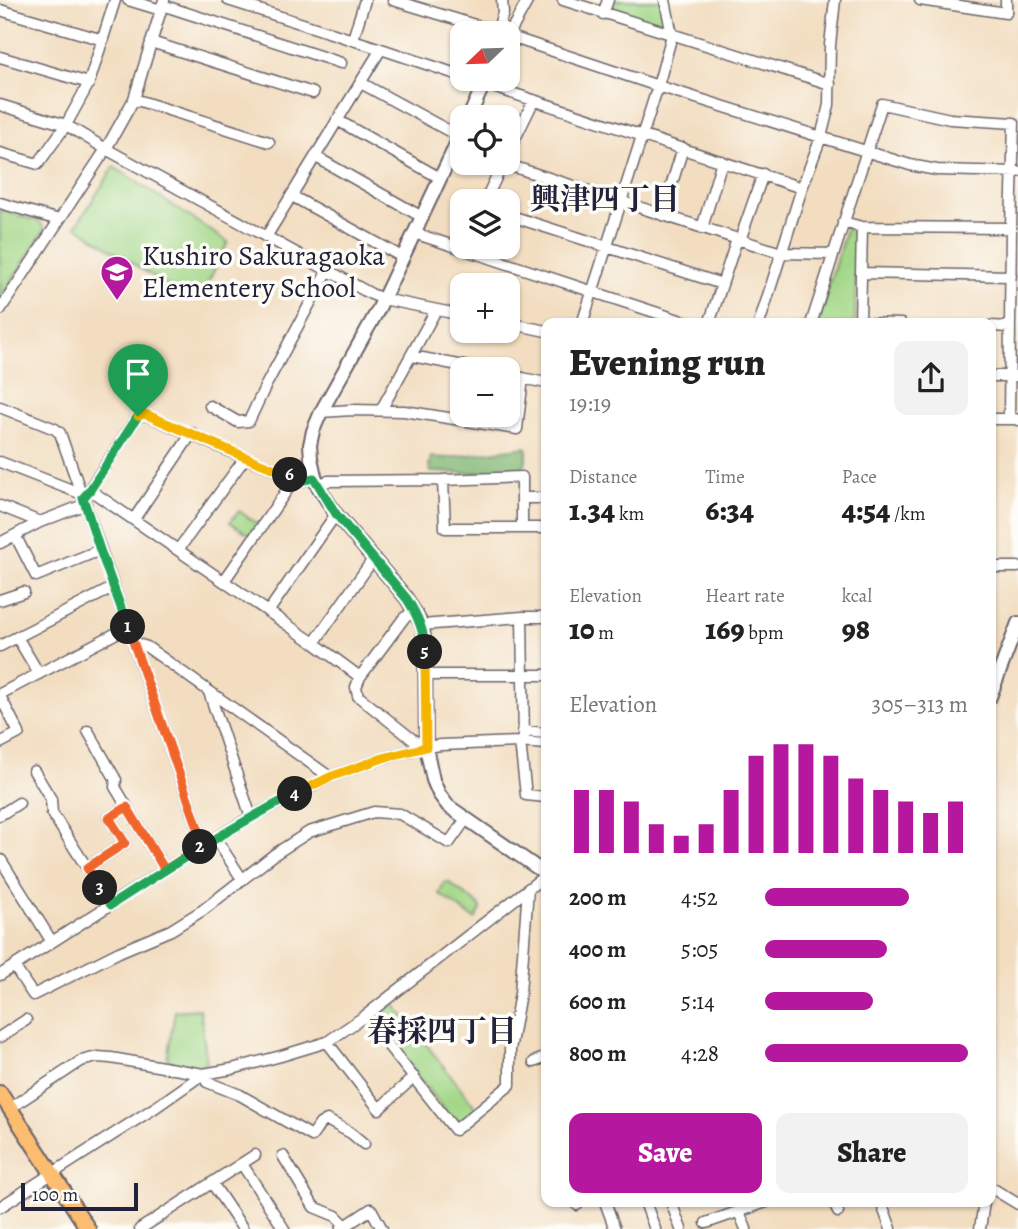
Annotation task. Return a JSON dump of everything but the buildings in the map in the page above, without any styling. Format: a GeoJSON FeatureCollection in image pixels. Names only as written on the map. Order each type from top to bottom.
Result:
{"type":"FeatureCollection","features":[{"type":"Feature","properties":{"kind":"main road"},"geometry":{"type":"LineString","coordinates":[[0,1093],[88,1229]]}},
{"type":"Feature","properties":{"kind":"street"},"geometry":{"type":"LineString","coordinates":[[0,153],[38,164],[66,125],[89,83],[115,0]]}},
{"type":"Feature","properties":{"kind":"street"},"geometry":{"type":"LineString","coordinates":[[128,0],[162,5],[341,63]]}},
{"type":"Feature","properties":{"kind":"street"},"geometry":{"type":"LineString","coordinates":[[228,0],[450,72]]}},
{"type":"Feature","properties":{"kind":"street"},"geometry":{"type":"LineString","coordinates":[[353,40],[365,0]]}},
{"type":"Feature","properties":{"kind":"street"},"geometry":{"type":"LineString","coordinates":[[393,0],[460,21]]}},
{"type":"Feature","properties":{"kind":"street"},"geometry":{"type":"LineString","coordinates":[[501,21],[502,0]]}},
{"type":"Feature","properties":{"kind":"street"},"geometry":{"type":"LineString","coordinates":[[516,21],[528,0]]}},
{"type":"Feature","properties":{"kind":"street"},"geometry":{"type":"LineString","coordinates":[[563,0],[830,84]]}},
{"type":"Feature","properties":{"kind":"street"},"geometry":{"type":"LineString","coordinates":[[603,14],[608,0]]}},
{"type":"Feature","properties":{"kind":"street"},"geometry":{"type":"LineString","coordinates":[[584,318],[659,86],[672,35],[665,0]]}},
{"type":"Feature","properties":{"kind":"street"},"geometry":{"type":"LineString","coordinates":[[761,318],[821,137],[829,105],[830,45],[835,0]]}},
{"type":"Feature","properties":{"kind":"street"},"geometry":{"type":"LineString","coordinates":[[920,0],[1006,13],[1006,0]]}},
{"type":"Feature","properties":{"kind":"street"},"geometry":{"type":"LineString","coordinates":[[0,310],[106,149],[134,99],[162,5]]}},
{"type":"Feature","properties":{"kind":"street"},"geometry":{"type":"LineString","coordinates":[[0,10],[103,40]]}},
{"type":"Feature","properties":{"kind":"street"},"geometry":{"type":"LineString","coordinates":[[520,40],[910,165],[937,170],[1016,172]]}},
{"type":"Feature","properties":{"kind":"street"},"geometry":{"type":"LineString","coordinates":[[151,42],[313,93]]}},
{"type":"Feature","properties":{"kind":"street"},"geometry":{"type":"LineString","coordinates":[[266,237],[381,49]]}},
{"type":"Feature","properties":{"kind":"street"},"geometry":{"type":"LineString","coordinates":[[0,57],[89,83]]}},
{"type":"Feature","properties":{"kind":"street"},"geometry":{"type":"LineString","coordinates":[[361,83],[450,128]]}},
{"type":"Feature","properties":{"kind":"street"},"geometry":{"type":"LineString","coordinates":[[511,91],[802,188]]}},
{"type":"Feature","properties":{"kind":"street"},"geometry":{"type":"LineString","coordinates":[[134,99],[269,142]]}},
{"type":"Feature","properties":{"kind":"street"},"geometry":{"type":"LineString","coordinates":[[520,129],[534,100]]}},
{"type":"Feature","properties":{"kind":"street"},"geometry":{"type":"LineString","coordinates":[[813,318],[882,104],[950,119],[1014,122],[1016,172],[1011,228],[1010,327],[1014,419],[996,419]]}},
{"type":"Feature","properties":{"kind":"street"},"geometry":{"type":"LineString","coordinates":[[0,105],[66,125],[371,294],[383,299],[450,312]]}},
{"type":"Feature","properties":{"kind":"street"},"geometry":{"type":"LineString","coordinates":[[337,120],[440,178]]}},
{"type":"Feature","properties":{"kind":"street"},"geometry":{"type":"LineString","coordinates":[[662,215],[683,148]]}},
{"type":"Feature","properties":{"kind":"street"},"geometry":{"type":"LineString","coordinates":[[316,157],[422,217]]}},
{"type":"Feature","properties":{"kind":"street"},"geometry":{"type":"LineString","coordinates":[[450,157],[383,299],[321,412],[313,431],[310,458],[316,481],[336,514],[374,558],[415,611],[422,625],[425,643],[426,747],[439,793],[448,806],[466,820],[541,871]]}},
{"type":"Feature","properties":{"kind":"street"},"geometry":{"type":"LineString","coordinates":[[702,228],[722,161]]}},
{"type":"Feature","properties":{"kind":"street"},"geometry":{"type":"LineString","coordinates":[[520,169],[782,253],[834,254]]}},
{"type":"Feature","properties":{"kind":"street"},"geometry":{"type":"LineString","coordinates":[[711,318],[763,174]]}},
{"type":"Feature","properties":{"kind":"street"},"geometry":{"type":"LineString","coordinates":[[292,195],[402,257]]}},
{"type":"Feature","properties":{"kind":"street"},"geometry":{"type":"LineString","coordinates":[[0,202],[59,220]]}},
{"type":"Feature","properties":{"kind":"street"},"geometry":{"type":"LineString","coordinates":[[520,219],[722,284]]}},
{"type":"Feature","properties":{"kind":"street"},"geometry":{"type":"LineString","coordinates":[[844,222],[862,227],[1011,228]]}},
{"type":"Feature","properties":{"kind":"street"},"geometry":{"type":"LineString","coordinates":[[860,318],[862,227]]}},
{"type":"Feature","properties":{"kind":"street"},"geometry":{"type":"LineString","coordinates":[[414,233],[450,244]]}},
{"type":"Feature","properties":{"kind":"street"},"geometry":{"type":"LineString","coordinates":[[495,259],[672,318]]}},
{"type":"Feature","properties":{"kind":"street"},"geometry":{"type":"LineString","coordinates":[[210,406],[238,422],[249,421],[328,270]]}},
{"type":"Feature","properties":{"kind":"street"},"geometry":{"type":"LineString","coordinates":[[861,273],[1011,276]]}},
{"type":"Feature","properties":{"kind":"street"},"geometry":{"type":"LineString","coordinates":[[381,411],[436,310]]}},
{"type":"Feature","properties":{"kind":"street"},"geometry":{"type":"LineString","coordinates":[[520,326],[541,330]]}},
{"type":"Feature","properties":{"kind":"street"},"geometry":{"type":"LineString","coordinates":[[996,326],[1010,327]]}},
{"type":"Feature","properties":{"kind":"street"},"geometry":{"type":"LineString","coordinates":[[412,356],[450,363]]}},
{"type":"Feature","properties":{"kind":"street"},"geometry":{"type":"LineString","coordinates":[[996,376],[1014,376]]}},
{"type":"Feature","properties":{"kind":"street"},"geometry":{"type":"LineString","coordinates":[[520,377],[541,382]]}},
{"type":"Feature","properties":{"kind":"street"},"geometry":{"type":"LineString","coordinates":[[321,412],[404,411],[517,429],[523,378]]}},
{"type":"Feature","properties":{"kind":"street"},"geometry":{"type":"LineString","coordinates":[[0,407],[60,433],[85,496],[100,550],[204,845]]}},
{"type":"Feature","properties":{"kind":"street"},"geometry":{"type":"LineString","coordinates":[[0,543],[85,496],[138,416],[145,414],[304,480],[522,477],[522,528]]}},
{"type":"Feature","properties":{"kind":"street"},"geometry":{"type":"LineString","coordinates":[[134,519],[192,433]]}},
{"type":"Feature","properties":{"kind":"street"},"geometry":{"type":"LineString","coordinates":[[178,550],[245,457]]}},
{"type":"Feature","properties":{"kind":"street"},"geometry":{"type":"LineString","coordinates":[[0,462],[134,519],[360,677]]}},
{"type":"Feature","properties":{"kind":"street"},"geometry":{"type":"LineString","coordinates":[[224,581],[296,477]]}},
{"type":"Feature","properties":{"kind":"street"},"geometry":{"type":"LineString","coordinates":[[443,480],[445,528],[541,528]]}},
{"type":"Feature","properties":{"kind":"street"},"geometry":{"type":"LineString","coordinates":[[522,498],[541,498]]}},
{"type":"Feature","properties":{"kind":"street"},"geometry":{"type":"LineString","coordinates":[[0,506],[40,522]]}},
{"type":"Feature","properties":{"kind":"street"},"geometry":{"type":"LineString","coordinates":[[268,612],[336,514]]}},
{"type":"Feature","properties":{"kind":"street"},"geometry":{"type":"LineString","coordinates":[[15,535],[36,576],[100,550]]}},
{"type":"Feature","properties":{"kind":"street"},"geometry":{"type":"LineString","coordinates":[[314,643],[374,558]]}},
{"type":"Feature","properties":{"kind":"street"},"geometry":{"type":"LineString","coordinates":[[996,567],[1018,567]]}},
{"type":"Feature","properties":{"kind":"street"},"geometry":{"type":"LineString","coordinates":[[0,646],[114,587]]}},
{"type":"Feature","properties":{"kind":"street"},"geometry":{"type":"LineString","coordinates":[[0,600],[24,592]]}},
{"type":"Feature","properties":{"kind":"street"},"geometry":{"type":"LineString","coordinates":[[415,611],[404,618],[360,677],[356,687],[358,696],[426,747]]}},
{"type":"Feature","properties":{"kind":"street"},"geometry":{"type":"LineString","coordinates":[[522,617],[522,739],[526,795],[541,796]]}},
{"type":"Feature","properties":{"kind":"street"},"geometry":{"type":"LineString","coordinates":[[422,625],[541,617]]}},
{"type":"Feature","properties":{"kind":"street"},"geometry":{"type":"LineString","coordinates":[[996,678],[1018,623]]}},
{"type":"Feature","properties":{"kind":"street"},"geometry":{"type":"LineString","coordinates":[[0,743],[19,733],[0,695],[128,627]]}},
{"type":"Feature","properties":{"kind":"street"},"geometry":{"type":"LineString","coordinates":[[17,637],[39,674]]}},
{"type":"Feature","properties":{"kind":"street"},"geometry":{"type":"LineString","coordinates":[[134,643],[147,647],[330,777]]}},
{"type":"Feature","properties":{"kind":"street"},"geometry":{"type":"LineString","coordinates":[[425,676],[541,676]]}},
{"type":"Feature","properties":{"kind":"street"},"geometry":{"type":"LineString","coordinates":[[209,692],[251,817]]}},
{"type":"Feature","properties":{"kind":"street"},"geometry":{"type":"LineString","coordinates":[[88,730],[116,780],[115,787],[165,870]]}},
{"type":"Feature","properties":{"kind":"street"},"geometry":{"type":"LineString","coordinates":[[0,975],[204,845],[251,817],[330,777],[383,758],[426,747],[522,739],[541,734]]}},
{"type":"Feature","properties":{"kind":"street"},"geometry":{"type":"LineString","coordinates":[[522,739],[541,743]]}},
{"type":"Feature","properties":{"kind":"street"},"geometry":{"type":"LineString","coordinates":[[34,771],[51,799],[52,813],[111,905]]}},
{"type":"Feature","properties":{"kind":"street"},"geometry":{"type":"LineString","coordinates":[[0,815],[19,803]]}},
{"type":"Feature","properties":{"kind":"street"},"geometry":{"type":"LineString","coordinates":[[87,868],[125,843],[109,818],[127,807]]}},
{"type":"Feature","properties":{"kind":"street"},"geometry":{"type":"LineString","coordinates":[[14,966],[33,995],[171,930],[203,910],[275,854],[309,832],[374,812],[400,814],[449,843],[466,820]]}},
{"type":"Feature","properties":{"kind":"street"},"geometry":{"type":"LineString","coordinates":[[216,839],[242,879]]}},
{"type":"Feature","properties":{"kind":"street"},"geometry":{"type":"LineString","coordinates":[[1,860],[52,942]]}},
{"type":"Feature","properties":{"kind":"street"},"geometry":{"type":"LineString","coordinates":[[10,1108],[81,1061],[97,1057],[203,1074],[327,1042],[365,1016],[541,878]]}},
{"type":"Feature","properties":{"kind":"street"},"geometry":{"type":"LineString","coordinates":[[365,1016],[455,1130],[510,1085],[510,1050],[520,993],[528,889]]}},
{"type":"Feature","properties":{"kind":"street"},"geometry":{"type":"LineString","coordinates":[[0,1037],[26,1020]]}},
{"type":"Feature","properties":{"kind":"street"},"geometry":{"type":"LineString","coordinates":[[327,1042],[379,1109],[414,1077]]}},
{"type":"Feature","properties":{"kind":"street"},"geometry":{"type":"LineString","coordinates":[[534,1062],[541,1059]]}},
{"type":"Feature","properties":{"kind":"street"},"geometry":{"type":"LineString","coordinates":[[203,1074],[207,1082],[240,1095],[312,1136],[320,1124],[327,1120],[351,1133],[364,1144]]}},
{"type":"Feature","properties":{"kind":"street"},"geometry":{"type":"LineString","coordinates":[[0,1207],[203,1074]]}},
{"type":"Feature","properties":{"kind":"street"},"geometry":{"type":"LineString","coordinates":[[140,1229],[255,1155]]}},
{"type":"Feature","properties":{"kind":"street"},"geometry":{"type":"LineString","coordinates":[[283,1156],[314,1207],[336,1216],[343,1227],[371,1209],[382,1229]]}},
{"type":"Feature","properties":{"kind":"street"},"geometry":{"type":"LineString","coordinates":[[242,1164],[284,1229]]}},
{"type":"Feature","properties":{"kind":"street"},"geometry":{"type":"LineString","coordinates":[[212,1184],[243,1229]]}},
{"type":"Feature","properties":{"kind":"street"},"geometry":{"type":"LineString","coordinates":[[996,1190],[1018,1203]]}},
{"type":"Feature","properties":{"kind":"street"},"geometry":{"type":"LineString","coordinates":[[607,1207],[615,1229]]}},
{"type":"Feature","properties":{"kind":"street"},"geometry":{"type":"LineString","coordinates":[[647,1207],[655,1229]]}},
{"type":"Feature","properties":{"kind":"street"},"geometry":{"type":"LineString","coordinates":[[673,1207],[681,1229]]}},
{"type":"Feature","properties":{"kind":"street"},"geometry":{"type":"LineString","coordinates":[[706,1223],[752,1207]]}},
{"type":"Feature","properties":{"kind":"street"},"geometry":{"type":"LineString","coordinates":[[883,1207],[891,1229]]}},
{"type":"Feature","properties":{"kind":"street"},"geometry":{"type":"LineString","coordinates":[[980,1229],[983,1207]]}},
{"type":"Feature","properties":{"kind":"street"},"geometry":{"type":"LineString","coordinates":[[739,1212],[746,1229]]}},
{"type":"Feature","properties":{"kind":"green space"},"geometry":{"type":"Polygon","coordinates":[[[612,0],[662,0],[666,25],[662,29],[609,11],[612,0]]]}},
{"type":"Feature","properties":{"kind":"green space"},"geometry":{"type":"Polygon","coordinates":[[[114,167],[228,242],[200,299],[166,285],[76,226],[114,167]]]}},
{"type":"Feature","properties":{"kind":"green space"},"geometry":{"type":"Polygon","coordinates":[[[0,210],[39,221],[45,229],[0,299],[0,210]]]}},
{"type":"Feature","properties":{"kind":"green space"},"geometry":{"type":"Polygon","coordinates":[[[846,229],[857,231],[855,318],[819,318],[846,229]]]}},
{"type":"Feature","properties":{"kind":"green space"},"geometry":{"type":"Polygon","coordinates":[[[526,447],[526,460],[520,471],[431,472],[429,466],[431,457],[447,458],[526,447]]]}},
{"type":"Feature","properties":{"kind":"green space"},"geometry":{"type":"Polygon","coordinates":[[[239,511],[259,525],[251,536],[230,522],[239,511]]]}},
{"type":"Feature","properties":{"kind":"green space"},"geometry":{"type":"Polygon","coordinates":[[[448,882],[479,905],[481,909],[475,919],[439,894],[444,883],[448,882]]]}},
{"type":"Feature","properties":{"kind":"green space"},"geometry":{"type":"Polygon","coordinates":[[[393,1002],[477,1109],[459,1123],[454,1123],[375,1021],[375,1016],[393,1002]]]}},
{"type":"Feature","properties":{"kind":"green space"},"geometry":{"type":"Polygon","coordinates":[[[200,1009],[207,1064],[187,1066],[167,1059],[175,1011],[200,1009]]]}},
{"type":"Feature","properties":{"kind":"place","name":"Kushiro Sakuragaoka Elementery School"},"geometry":{"type":"Point","coordinates":[117,302]}},
{"type":"Feature","properties":{"kind":"district","name":"興津四丁目"},"geometry":{"type":"Point","coordinates":[605,199]}},
{"type":"Feature","properties":{"kind":"district","name":"春採四丁目"},"geometry":{"type":"Point","coordinates":[442,1031]}},
{"type":"Feature","properties":{"kind":"route"},"geometry":{"type":"LineString","coordinates":[[145,414],[304,480],[314,478],[336,514],[407,599],[422,625],[425,643],[426,747],[383,758],[310,787],[251,817],[111,905],[87,868],[125,843],[109,818],[127,807],[165,870],[204,845],[83,498],[138,416],[145,414]]}}]}
